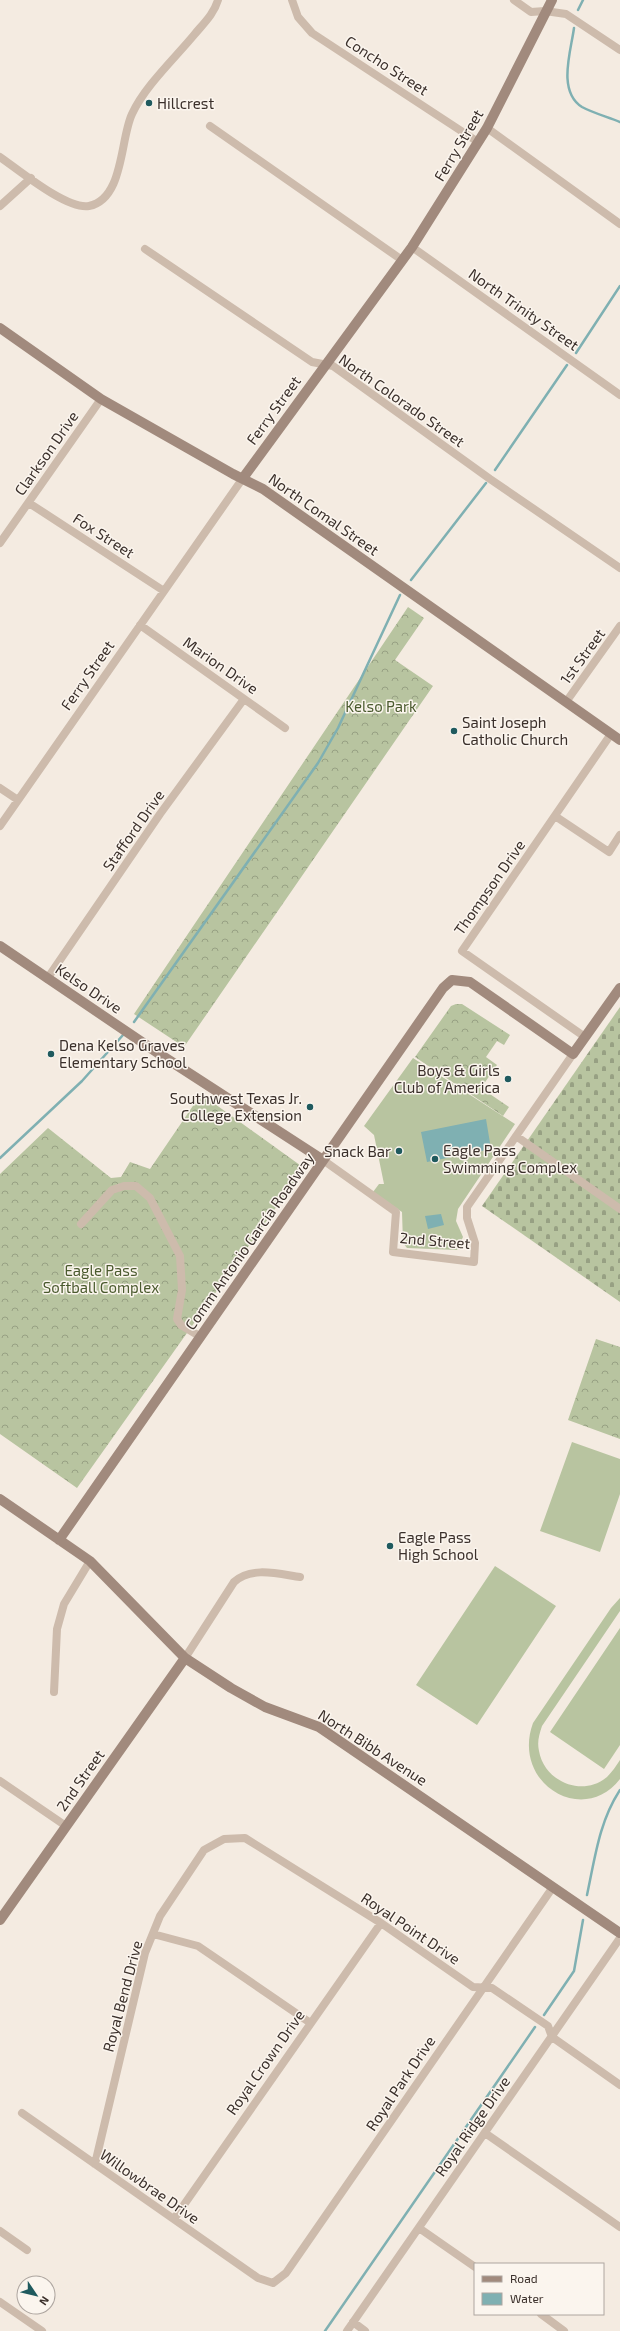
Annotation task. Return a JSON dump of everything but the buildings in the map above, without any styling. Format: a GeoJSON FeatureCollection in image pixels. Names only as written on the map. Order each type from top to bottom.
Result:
{"type":"FeatureCollection","features":[{"type":"Feature","properties":{"kind":"street"},"geometry":{"type":"LineString","coordinates":[[0,157],[74,204],[86,206],[100,201],[113,186],[128,125],[138,104],[209,18],[218,0]]}},
{"type":"Feature","properties":{"kind":"street","name":"Concho Street"},"geometry":{"type":"LineString","coordinates":[[292,0],[298,17],[312,33],[478,142]]}},
{"type":"Feature","properties":{"kind":"street"},"geometry":{"type":"LineString","coordinates":[[514,0],[531,12],[545,11],[566,14],[620,50]]}},
{"type":"Feature","properties":{"kind":"street","name":"Ferry Street"},"geometry":{"type":"LineString","coordinates":[[0,826],[324,364],[412,247],[487,128],[545,11],[552,0]]}},
{"type":"Feature","properties":{"kind":"street"},"geometry":{"type":"LineString","coordinates":[[210,126],[402,260]]}},
{"type":"Feature","properties":{"kind":"street"},"geometry":{"type":"LineString","coordinates":[[487,128],[620,224]]}},
{"type":"Feature","properties":{"kind":"street"},"geometry":{"type":"LineString","coordinates":[[0,206],[31,178]]}},
{"type":"Feature","properties":{"kind":"street","name":"North Trinity Street"},"geometry":{"type":"LineString","coordinates":[[412,247],[620,395]]}},
{"type":"Feature","properties":{"kind":"street","name":"North Colorado Street"},"geometry":{"type":"LineString","coordinates":[[145,249],[312,362],[333,366],[490,479],[620,568]]}},
{"type":"Feature","properties":{"kind":"street","name":"North Comal Street"},"geometry":{"type":"LineString","coordinates":[[0,328],[101,399],[263,489],[620,740]]}},
{"type":"Feature","properties":{"kind":"street","name":"Clarkson Drive"},"geometry":{"type":"LineString","coordinates":[[0,543],[101,399]]}},
{"type":"Feature","properties":{"kind":"street","name":"Fox Street"},"geometry":{"type":"LineString","coordinates":[[29,503],[164,591]]}},
{"type":"Feature","properties":{"kind":"street","name":"Marion Drive"},"geometry":{"type":"LineString","coordinates":[[140,625],[285,728]]}},
{"type":"Feature","properties":{"kind":"street","name":"1st Street"},"geometry":{"type":"LineString","coordinates":[[566,702],[620,626]]}},
{"type":"Feature","properties":{"kind":"street","name":"Stafford Drive"},"geometry":{"type":"LineString","coordinates":[[48,979],[160,814],[244,699]]}},
{"type":"Feature","properties":{"kind":"street","name":"Thompson Drive"},"geometry":{"type":"LineString","coordinates":[[585,1037],[462,951],[611,734]]}},
{"type":"Feature","properties":{"kind":"street"},"geometry":{"type":"LineString","coordinates":[[0,788],[18,800]]}},
{"type":"Feature","properties":{"kind":"street"},"geometry":{"type":"LineString","coordinates":[[555,816],[609,852],[620,835]]}},
{"type":"Feature","properties":{"kind":"street","name":"Kelso Drive"},"geometry":{"type":"LineString","coordinates":[[0,946],[161,1055],[323,1160]]}},
{"type":"Feature","properties":{"kind":"street","name":"Comm Antonio García Roadway"},"geometry":{"type":"LineString","coordinates":[[59,1540],[443,988],[452,980],[470,982],[573,1054]]}},
{"type":"Feature","properties":{"kind":"street","name":"2nd Street"},"geometry":{"type":"LineString","coordinates":[[323,1160],[396,1212],[393,1252],[474,1262],[475,1243],[467,1218],[468,1207],[620,988]]}},
{"type":"Feature","properties":{"kind":"street"},"geometry":{"type":"LineString","coordinates":[[516,1136],[620,1209]]}},
{"type":"Feature","properties":{"kind":"street"},"geometry":{"type":"LineString","coordinates":[[81,1224],[112,1190],[124,1186],[136,1186],[150,1198],[180,1256],[182,1290],[176,1318],[181,1325],[201,1337]]}},
{"type":"Feature","properties":{"kind":"street","name":"North Bibb Avenue"},"geometry":{"type":"LineString","coordinates":[[0,1499],[90,1561],[186,1658],[231,1688],[265,1707],[319,1727],[620,1933]]}},
{"type":"Feature","properties":{"kind":"street"},"geometry":{"type":"LineString","coordinates":[[54,1692],[57,1630],[64,1604],[90,1561]]}},
{"type":"Feature","properties":{"kind":"street"},"geometry":{"type":"LineString","coordinates":[[186,1658],[234,1582],[244,1574],[254,1572],[300,1577]]}},
{"type":"Feature","properties":{"kind":"street","name":"2nd Street"},"geometry":{"type":"LineString","coordinates":[[0,1920],[186,1658]]}},
{"type":"Feature","properties":{"kind":"street"},"geometry":{"type":"LineString","coordinates":[[0,1781],[66,1826]]}},
{"type":"Feature","properties":{"kind":"street","name":"Royal Bend Drive"},"geometry":{"type":"LineString","coordinates":[[95,2164],[145,1953],[160,1916],[204,1850],[224,1838],[245,1838],[250,1842]]}},
{"type":"Feature","properties":{"kind":"street","name":"Royal Point Drive"},"geometry":{"type":"LineString","coordinates":[[250,1842],[381,1923],[473,1987],[492,1988],[548,2026],[552,2037],[620,2085]]}},
{"type":"Feature","properties":{"kind":"street","name":"Royal Park Drive"},"geometry":{"type":"LineString","coordinates":[[263,2280],[274,2284],[286,2273],[553,1887]]}},
{"type":"Feature","properties":{"kind":"street","name":"Royal Crown Drive"},"geometry":{"type":"LineString","coordinates":[[174,2219],[309,2022],[381,1923]]}},
{"type":"Feature","properties":{"kind":"street"},"geometry":{"type":"LineString","coordinates":[[153,1934],[198,1946],[309,2022]]}},
{"type":"Feature","properties":{"kind":"street","name":"Royal Ridge Drive"},"geometry":{"type":"LineString","coordinates":[[347,2331],[620,1938]]}},
{"type":"Feature","properties":{"kind":"street","name":"Willowbrae Drive"},"geometry":{"type":"LineString","coordinates":[[22,2114],[263,2280]]}},
{"type":"Feature","properties":{"kind":"street"},"geometry":{"type":"LineString","coordinates":[[485,2133],[620,2227]]}},
{"type":"Feature","properties":{"kind":"street"},"geometry":{"type":"LineString","coordinates":[[419,2228],[474,2266]]}},
{"type":"Feature","properties":{"kind":"street"},"geometry":{"type":"LineString","coordinates":[[0,2231],[28,2250]]}},
{"type":"Feature","properties":{"kind":"street"},"geometry":{"type":"LineString","coordinates":[[0,2302],[42,2331]]}},
{"type":"Feature","properties":{"kind":"street"},"geometry":{"type":"LineString","coordinates":[[541,2315],[564,2331]]}},
{"type":"Feature","properties":{"kind":"street"},"geometry":{"type":"LineString","coordinates":[[353,2322],[365,2331]]}},
{"type":"Feature","properties":{"kind":"green space","name":"Kelso Park"},"geometry":{"type":"Polygon","coordinates":[[[408,607],[424,618],[395,660],[433,686],[184,1047],[134,1014],[408,607]]]}},
{"type":"Feature","properties":{"kind":"green space"},"geometry":{"type":"Polygon","coordinates":[[[462,1004],[510,1035],[504,1045],[497,1041],[486,1057],[497,1065],[481,1088],[509,1107],[503,1116],[415,1057],[451,1006],[462,1004]]]}},
{"type":"Feature","properties":{"kind":"green space"},"geometry":{"type":"Polygon","coordinates":[[[620,1007],[620,1302],[482,1206],[620,1007]]]}},
{"type":"Feature","properties":{"kind":"green space","name":"Eagle Pass Swimming Complex"},"geometry":{"type":"Polygon","coordinates":[[[413,1058],[515,1124],[458,1209],[456,1221],[463,1237],[457,1250],[407,1248],[403,1243],[402,1212],[373,1192],[379,1184],[384,1184],[374,1135],[364,1126],[413,1058]]]}},
{"type":"Feature","properties":{"kind":"green space","name":"Eagle Pass Softball Complex"},"geometry":{"type":"Polygon","coordinates":[[[201,1094],[304,1168],[77,1488],[0,1434],[0,1174],[48,1128],[111,1178],[121,1177],[130,1162],[150,1169],[201,1094]]]}},
{"type":"Feature","properties":{"kind":"green space"},"geometry":{"type":"Polygon","coordinates":[[[596,1339],[620,1347],[620,1439],[568,1420],[596,1339]]]}},
{"type":"Feature","properties":{"kind":"green space"},"geometry":{"type":"Polygon","coordinates":[[[572,1442],[620,1459],[620,1494],[600,1552],[540,1531],[572,1442]]]}},
{"type":"Feature","properties":{"kind":"green space"},"geometry":{"type":"Polygon","coordinates":[[[495,1566],[556,1606],[477,1725],[416,1685],[495,1566]]]}},
{"type":"Feature","properties":{"kind":"green space"},"geometry":{"type":"Polygon","coordinates":[[[620,1598],[620,1611],[542,1726],[539,1735],[538,1748],[542,1762],[548,1771],[556,1778],[566,1783],[576,1786],[587,1786],[597,1783],[607,1777],[620,1760],[620,1779],[605,1793],[588,1799],[570,1798],[554,1792],[541,1780],[532,1764],[529,1745],[533,1723],[611,1608],[620,1598]]]}},
{"type":"Feature","properties":{"kind":"green space"},"geometry":{"type":"Polygon","coordinates":[[[620,1628],[620,1745],[604,1769],[550,1732],[620,1628]]]}},
{"type":"Feature","properties":{"kind":"water"},"geometry":{"type":"Polygon","coordinates":[[[486,1119],[491,1149],[427,1162],[421,1132],[486,1119]]]}},
{"type":"Feature","properties":{"kind":"water"},"geometry":{"type":"Polygon","coordinates":[[[441,1214],[444,1225],[428,1229],[425,1216],[441,1214]]]}},
{"type":"Feature","properties":{"kind":"waterway"},"geometry":{"type":"LineString","coordinates":[[578,10],[583,0]]}},
{"type":"Feature","properties":{"kind":"waterway"},"geometry":{"type":"LineString","coordinates":[[574,28],[568,70],[568,81],[574,100],[582,107],[620,122]]}},
{"type":"Feature","properties":{"kind":"waterway"},"geometry":{"type":"LineString","coordinates":[[576,353],[620,286]]}},
{"type":"Feature","properties":{"kind":"waterway"},"geometry":{"type":"LineString","coordinates":[[495,470],[567,365]]}},
{"type":"Feature","properties":{"kind":"waterway"},"geometry":{"type":"LineString","coordinates":[[411,580],[486,483]]}},
{"type":"Feature","properties":{"kind":"waterway"},"geometry":{"type":"LineString","coordinates":[[134,1022],[318,763],[338,728],[400,595]]}},
{"type":"Feature","properties":{"kind":"waterway"},"geometry":{"type":"LineString","coordinates":[[0,1158],[82,1081],[123,1035]]}},
{"type":"Feature","properties":{"kind":"waterway"},"geometry":{"type":"LineString","coordinates":[[587,1895],[602,1828],[620,1790]]}},
{"type":"Feature","properties":{"kind":"waterway"},"geometry":{"type":"LineString","coordinates":[[544,2015],[574,1971],[583,1920]]}},
{"type":"Feature","properties":{"kind":"waterway"},"geometry":{"type":"LineString","coordinates":[[325,2331],[535,2027]]}},
{"type":"Feature","properties":{"kind":"place","name":"Hillcrest"},"geometry":{"type":"Point","coordinates":[149,103]}},
{"type":"Feature","properties":{"kind":"place","name":"Saint Joseph Catholic Church"},"geometry":{"type":"Point","coordinates":[454,731]}},
{"type":"Feature","properties":{"kind":"place","name":"Dena Kelso Graves Elementary School"},"geometry":{"type":"Point","coordinates":[51,1054]}},
{"type":"Feature","properties":{"kind":"place","name":"Boys & Girls Club of America"},"geometry":{"type":"Point","coordinates":[508,1079]}},
{"type":"Feature","properties":{"kind":"place","name":"Southwest Texas Jr. College Extension"},"geometry":{"type":"Point","coordinates":[310,1107]}},
{"type":"Feature","properties":{"kind":"place","name":"Snack Bar"},"geometry":{"type":"Point","coordinates":[399,1151]}},
{"type":"Feature","properties":{"kind":"place","name":"Eagle Pass Swimming Complex"},"geometry":{"type":"Point","coordinates":[435,1159]}},
{"type":"Feature","properties":{"kind":"place","name":"Eagle Pass High School"},"geometry":{"type":"Point","coordinates":[390,1546]}}]}
